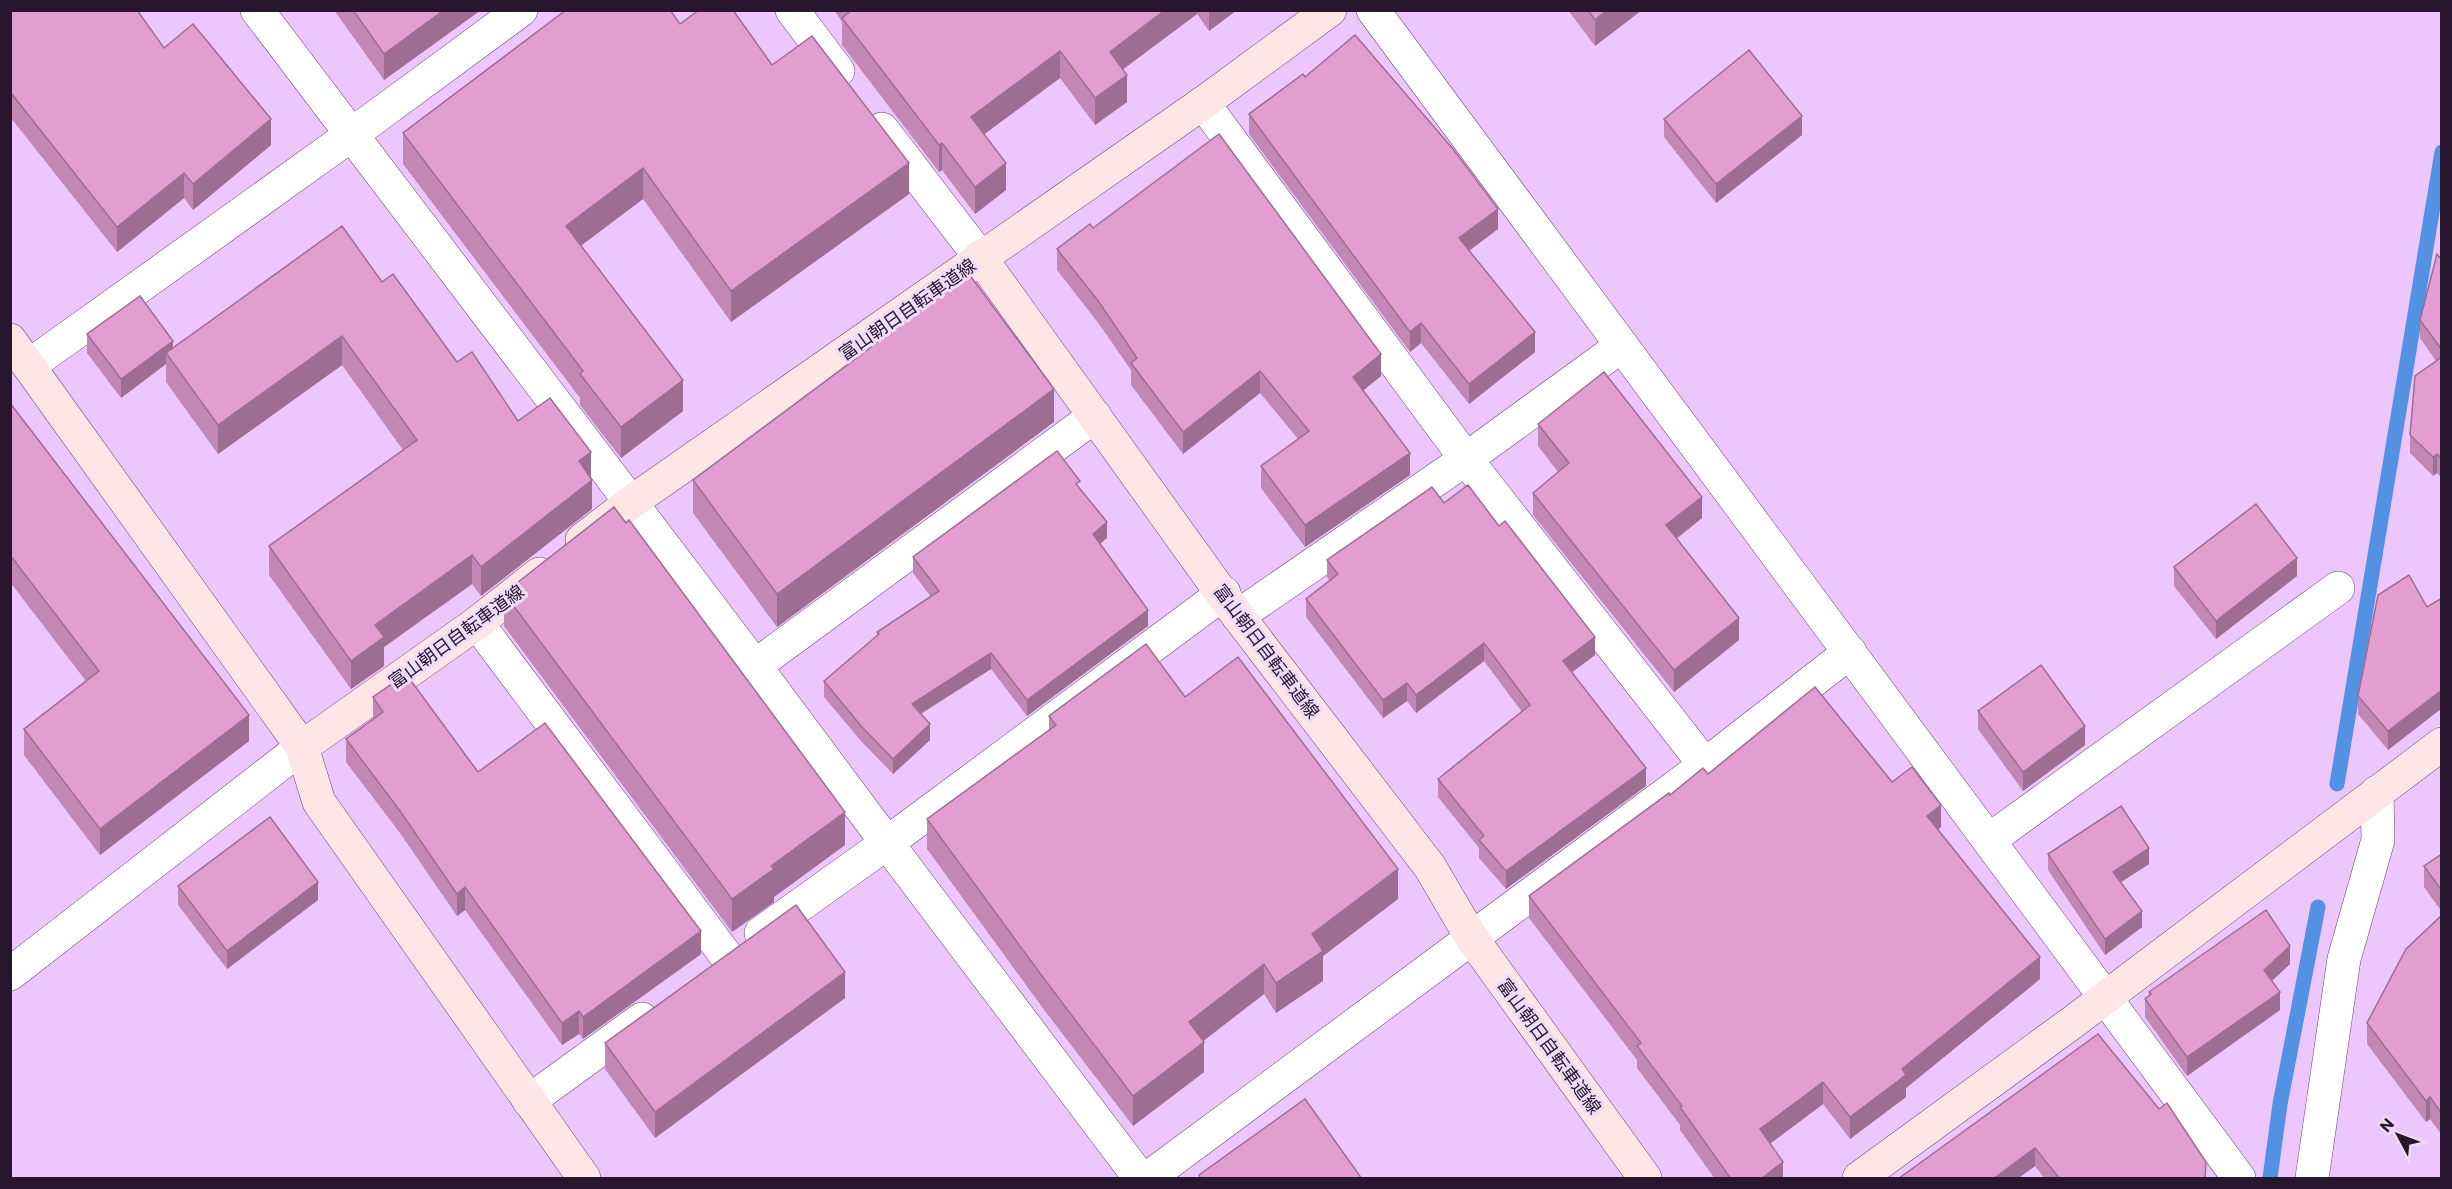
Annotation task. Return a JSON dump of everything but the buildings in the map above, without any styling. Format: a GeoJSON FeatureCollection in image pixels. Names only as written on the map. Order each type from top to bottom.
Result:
{"type":"FeatureCollection","features":[{"type":"Feature","properties":{"kind":"street"},"geometry":{"type":"LineString","coordinates":[[257,10],[755,666],[1140,1179]]}},
{"type":"Feature","properties":{"kind":"street"},"geometry":{"type":"LineString","coordinates":[[521,10],[351,135],[20,352],[302,747],[319,802],[584,1179]]}},
{"type":"Feature","properties":{"kind":"street"},"geometry":{"type":"LineString","coordinates":[[792,10],[980,257],[1203,103],[1330,10]]}},
{"type":"Feature","properties":{"kind":"street"},"geometry":{"type":"LineString","coordinates":[[1373,10],[1620,347],[1850,652],[2239,1179]]}},
{"type":"Feature","properties":{"kind":"street"},"geometry":{"type":"LineString","coordinates":[[1203,103],[1466,459],[1705,765]]}},
{"type":"Feature","properties":{"kind":"street","name":"富山朝日自転車道線"},"geometry":{"type":"LineString","coordinates":[[12,970],[302,747],[477,623],[630,503],[980,257],[1231,604],[1430,867],[1472,937],[1645,1179]]}},
{"type":"Feature","properties":{"kind":"street"},"geometry":{"type":"LineString","coordinates":[[699,978],[887,843],[1231,604],[1466,459],[1620,347]]}},
{"type":"Feature","properties":{"kind":"street"},"geometry":{"type":"LineString","coordinates":[[755,666],[1095,416]]}},
{"type":"Feature","properties":{"kind":"street"},"geometry":{"type":"LineString","coordinates":[[1989,840],[2338,588]]}},
{"type":"Feature","properties":{"kind":"street"},"geometry":{"type":"LineString","coordinates":[[477,623],[727,957]]}},
{"type":"Feature","properties":{"kind":"street"},"geometry":{"type":"LineString","coordinates":[[1148,1179],[1705,765],[1850,652]]}},
{"type":"Feature","properties":{"kind":"street"},"geometry":{"type":"LineString","coordinates":[[1859,1179],[2442,744]]}},
{"type":"Feature","properties":{"kind":"street"},"geometry":{"type":"LineString","coordinates":[[2312,1179],[2344,959],[2378,840],[2377,792]]}},
{"type":"Feature","properties":{"kind":"street"},"geometry":{"type":"LineString","coordinates":[[529,1101],[671,998]]}},
{"type":"Feature","properties":{"kind":"waterway"},"geometry":{"type":"LineString","coordinates":[[2337,784],[2442,152]]}},
{"type":"Feature","properties":{"kind":"waterway"},"geometry":{"type":"LineString","coordinates":[[2270,1178],[2280,1104],[2318,907]]}}]}
